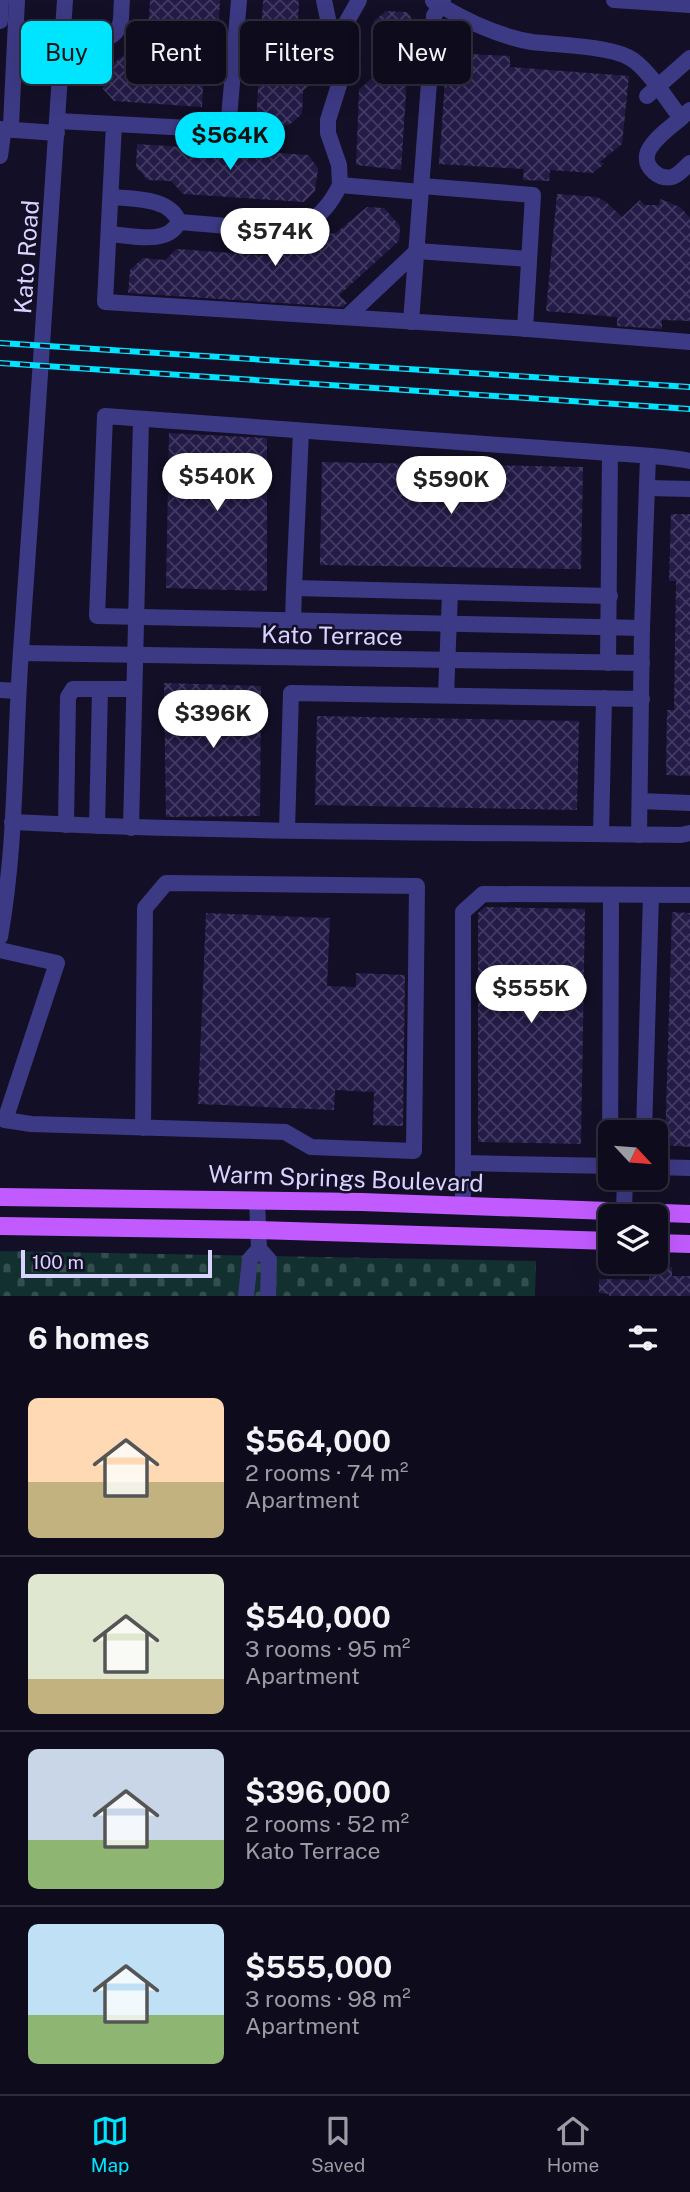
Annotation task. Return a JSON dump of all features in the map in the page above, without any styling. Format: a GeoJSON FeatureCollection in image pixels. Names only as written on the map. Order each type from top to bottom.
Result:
{"type":"FeatureCollection","features":[{"type":"Feature","properties":{"kind":"main road"},"geometry":{"type":"LineString","coordinates":[[0,1185],[60,1199]]}},
{"type":"Feature","properties":{"kind":"main road","name":"Warm Springs Boulevard"},"geometry":{"type":"LineString","coordinates":[[0,1197],[257,1200],[598,1211]]}},
{"type":"Feature","properties":{"kind":"main road","name":"Warm Springs Boulevard"},"geometry":{"type":"LineString","coordinates":[[668,1213],[690,1214]]}},
{"type":"Feature","properties":{"kind":"main road"},"geometry":{"type":"LineString","coordinates":[[0,1226],[258,1230],[598,1241]]}},
{"type":"Feature","properties":{"kind":"main road"},"geometry":{"type":"LineString","coordinates":[[0,1232],[26,1226]]}},
{"type":"Feature","properties":{"kind":"main road"},"geometry":{"type":"LineString","coordinates":[[668,1243],[690,1244]]}},
{"type":"Feature","properties":{"kind":"street"},"geometry":{"type":"LineString","coordinates":[[0,21],[1,0]]}},
{"type":"Feature","properties":{"kind":"street"},"geometry":{"type":"LineString","coordinates":[[0,156],[4,129],[11,125],[17,0]]}},
{"type":"Feature","properties":{"kind":"street","name":"Kato Road"},"geometry":{"type":"LineString","coordinates":[[63,21],[65,0]]}},
{"type":"Feature","properties":{"kind":"street"},"geometry":{"type":"LineString","coordinates":[[112,34],[120,25],[121,0]]}},
{"type":"Feature","properties":{"kind":"street"},"geometry":{"type":"LineString","coordinates":[[228,130],[239,0]]}},
{"type":"Feature","properties":{"kind":"street"},"geometry":{"type":"LineString","coordinates":[[324,0],[328,21]]}},
{"type":"Feature","properties":{"kind":"street"},"geometry":{"type":"LineString","coordinates":[[347,21],[359,0]]}},
{"type":"Feature","properties":{"kind":"street"},"geometry":{"type":"LineString","coordinates":[[614,0],[680,3]]}},
{"type":"Feature","properties":{"kind":"street"},"geometry":{"type":"LineString","coordinates":[[411,322],[434,16],[438,2],[487,30],[529,41],[613,52],[629,57],[642,69],[652,92],[685,114],[647,153],[651,170],[661,177],[673,177],[690,163]]}},
{"type":"Feature","properties":{"kind":"street"},"geometry":{"type":"LineString","coordinates":[[652,92],[690,58]]}},
{"type":"Feature","properties":{"kind":"street","name":"Kato Road"},"geometry":{"type":"LineString","coordinates":[[0,937],[12,822],[18,691],[59,84]]}},
{"type":"Feature","properties":{"kind":"street"},"geometry":{"type":"LineString","coordinates":[[179,222],[282,228],[303,224],[325,210],[340,185],[339,164],[328,133],[328,120],[339,84]]}},
{"type":"Feature","properties":{"kind":"street"},"geometry":{"type":"LineString","coordinates":[[4,129],[114,124],[248,131]]}},
{"type":"Feature","properties":{"kind":"street"},"geometry":{"type":"LineString","coordinates":[[114,124],[105,302],[690,342]]}},
{"type":"Feature","properties":{"kind":"street"},"geometry":{"type":"LineString","coordinates":[[340,185],[533,195],[525,329]]}},
{"type":"Feature","properties":{"kind":"street"},"geometry":{"type":"LineString","coordinates":[[111,197],[159,203],[175,213],[179,222]]}},
{"type":"Feature","properties":{"kind":"street"},"geometry":{"type":"LineString","coordinates":[[109,234],[163,236],[172,233],[179,222]]}},
{"type":"Feature","properties":{"kind":"street"},"geometry":{"type":"LineString","coordinates":[[347,317],[417,251],[529,258]]}},
{"type":"Feature","properties":{"kind":"street"},"geometry":{"type":"LineString","coordinates":[[642,628],[97,616],[105,416],[690,461]]}},
{"type":"Feature","properties":{"kind":"street"},"geometry":{"type":"LineString","coordinates":[[131,828],[141,418]]}},
{"type":"Feature","properties":{"kind":"street"},"geometry":{"type":"LineString","coordinates":[[293,621],[301,431]]}},
{"type":"Feature","properties":{"kind":"street"},"geometry":{"type":"LineString","coordinates":[[608,663],[610,453]]}},
{"type":"Feature","properties":{"kind":"street"},"geometry":{"type":"LineString","coordinates":[[639,835],[648,456]]}},
{"type":"Feature","properties":{"kind":"street"},"geometry":{"type":"LineString","coordinates":[[646,488],[690,489]]}},
{"type":"Feature","properties":{"kind":"street"},"geometry":{"type":"LineString","coordinates":[[294,588],[610,596]]}},
{"type":"Feature","properties":{"kind":"street"},"geometry":{"type":"LineString","coordinates":[[446,695],[450,593]]}},
{"type":"Feature","properties":{"kind":"street","name":"Kato Terrace"},"geometry":{"type":"LineString","coordinates":[[21,653],[642,663]]}},
{"type":"Feature","properties":{"kind":"street"},"geometry":{"type":"LineString","coordinates":[[66,825],[68,697],[73,689],[134,689]]}},
{"type":"Feature","properties":{"kind":"street"},"geometry":{"type":"LineString","coordinates":[[97,826],[100,689]]}},
{"type":"Feature","properties":{"kind":"street"},"geometry":{"type":"LineString","coordinates":[[0,690],[18,691]]}},
{"type":"Feature","properties":{"kind":"street"},"geometry":{"type":"LineString","coordinates":[[287,830],[292,693],[642,699]]}},
{"type":"Feature","properties":{"kind":"street"},"geometry":{"type":"LineString","coordinates":[[601,834],[604,698]]}},
{"type":"Feature","properties":{"kind":"street"},"geometry":{"type":"LineString","coordinates":[[640,801],[690,803]]}},
{"type":"Feature","properties":{"kind":"street"},"geometry":{"type":"LineString","coordinates":[[12,822],[131,828],[639,835],[690,833]]}},
{"type":"Feature","properties":{"kind":"street"},"geometry":{"type":"LineString","coordinates":[[0,950],[57,963],[3,1119],[31,1124],[143,1128],[285,1132],[311,1147],[414,1151],[417,886],[166,883],[145,908],[143,1128]]}},
{"type":"Feature","properties":{"kind":"street"},"geometry":{"type":"LineString","coordinates":[[463,1205],[463,912],[483,894],[690,895]]}},
{"type":"Feature","properties":{"kind":"street"},"geometry":{"type":"LineString","coordinates":[[610,1120],[611,895]]}},
{"type":"Feature","properties":{"kind":"street"},"geometry":{"type":"LineString","coordinates":[[643,1120],[651,895]]}},
{"type":"Feature","properties":{"kind":"street"},"geometry":{"type":"LineString","coordinates":[[463,1163],[598,1166]]}},
{"type":"Feature","properties":{"kind":"street"},"geometry":{"type":"LineString","coordinates":[[668,1167],[690,1168]]}},
{"type":"Feature","properties":{"kind":"street"},"geometry":{"type":"LineString","coordinates":[[257,1200],[259,1249],[269,1260],[268,1296]]}},
{"type":"Feature","properties":{"kind":"street"},"geometry":{"type":"LineString","coordinates":[[246,1296],[250,1259],[259,1249]]}},
{"type":"Feature","properties":{"kind":"green space"},"geometry":{"type":"Polygon","coordinates":[[[0,1251],[536,1261],[535,1296],[0,1296],[0,1251]]]}},
{"type":"Feature","properties":{"kind":"building"},"geometry":{"type":"Polygon","coordinates":[[[150,0],[220,0],[219,21],[149,21],[150,0]]]}},
{"type":"Feature","properties":{"kind":"building"},"geometry":{"type":"Polygon","coordinates":[[[263,0],[299,0],[298,21],[262,21],[263,0]]]}},
{"type":"Feature","properties":{"kind":"building"},"geometry":{"type":"Polygon","coordinates":[[[386,11],[406,12],[411,16],[411,21],[374,21],[386,11]]]}},
{"type":"Feature","properties":{"kind":"building"},"geometry":{"type":"Polygon","coordinates":[[[373,50],[373,84],[407,84],[401,170],[356,165],[359,90],[372,78],[373,50]]]}},
{"type":"Feature","properties":{"kind":"building"},"geometry":{"type":"Polygon","coordinates":[[[126,53],[126,84],[203,84],[202,107],[114,101],[103,89],[104,84],[112,84],[112,65],[126,53]]]}},
{"type":"Feature","properties":{"kind":"building"},"geometry":{"type":"Polygon","coordinates":[[[471,54],[510,56],[510,67],[629,76],[622,144],[600,162],[604,164],[593,173],[550,170],[549,181],[523,180],[524,169],[439,164],[445,84],[471,84],[471,54]]]}},
{"type":"Feature","properties":{"kind":"building"},"geometry":{"type":"Polygon","coordinates":[[[258,84],[310,84],[303,91],[302,114],[289,125],[256,123],[258,84]]]}},
{"type":"Feature","properties":{"kind":"building"},"geometry":{"type":"Polygon","coordinates":[[[137,144],[308,155],[318,168],[315,191],[304,202],[183,194],[171,181],[148,180],[136,167],[137,144]]]}},
{"type":"Feature","properties":{"kind":"building"},"geometry":{"type":"Polygon","coordinates":[[[557,194],[597,197],[622,217],[640,200],[644,205],[659,205],[660,199],[680,207],[690,218],[690,321],[662,320],[662,329],[617,326],[617,317],[546,311],[557,194]]]}},
{"type":"Feature","properties":{"kind":"building"},"geometry":{"type":"Polygon","coordinates":[[[367,207],[384,208],[400,226],[399,241],[339,295],[347,303],[343,307],[128,293],[130,270],[143,258],[165,260],[177,249],[271,256],[275,250],[307,252],[327,234],[336,233],[367,207]]]}},
{"type":"Feature","properties":{"kind":"building"},"geometry":{"type":"Polygon","coordinates":[[[169,433],[267,438],[267,591],[166,588],[169,433]]]}},
{"type":"Feature","properties":{"kind":"building"},"geometry":{"type":"Polygon","coordinates":[[[322,462],[583,467],[581,569],[320,565],[322,462]]]}},
{"type":"Feature","properties":{"kind":"building"},"geometry":{"type":"Polygon","coordinates":[[[671,514],[690,514],[690,776],[666,775],[667,710],[674,710],[676,581],[669,581],[671,514]]]}},
{"type":"Feature","properties":{"kind":"building"},"geometry":{"type":"Polygon","coordinates":[[[164,683],[261,686],[260,816],[166,817],[164,683]]]}},
{"type":"Feature","properties":{"kind":"building"},"geometry":{"type":"Polygon","coordinates":[[[317,716],[579,721],[577,810],[315,805],[317,716]]]}},
{"type":"Feature","properties":{"kind":"building"},"geometry":{"type":"Polygon","coordinates":[[[485,907],[585,909],[581,1144],[478,1142],[478,913],[485,907]]]}},
{"type":"Feature","properties":{"kind":"building"},"geometry":{"type":"Polygon","coordinates":[[[672,912],[690,913],[690,1147],[668,1145],[668,1120],[666,1120],[672,912]]]}},
{"type":"Feature","properties":{"kind":"building"},"geometry":{"type":"Polygon","coordinates":[[[206,913],[330,918],[327,986],[356,987],[356,973],[405,975],[403,1126],[373,1125],[374,1092],[335,1090],[334,1110],[198,1104],[206,913]]]}},
{"type":"Feature","properties":{"kind":"building"},"geometry":{"type":"Polygon","coordinates":[[[668,1267],[672,1267],[672,1276],[690,1276],[690,1296],[609,1296],[599,1293],[599,1279],[649,1280],[649,1275],[668,1274],[668,1267]]]}},
{"type":"Feature","properties":{"kind":"railway"},"geometry":{"type":"LineString","coordinates":[[0,343],[690,387]]}},
{"type":"Feature","properties":{"kind":"railway"},"geometry":{"type":"LineString","coordinates":[[0,363],[690,409]]}}]}
